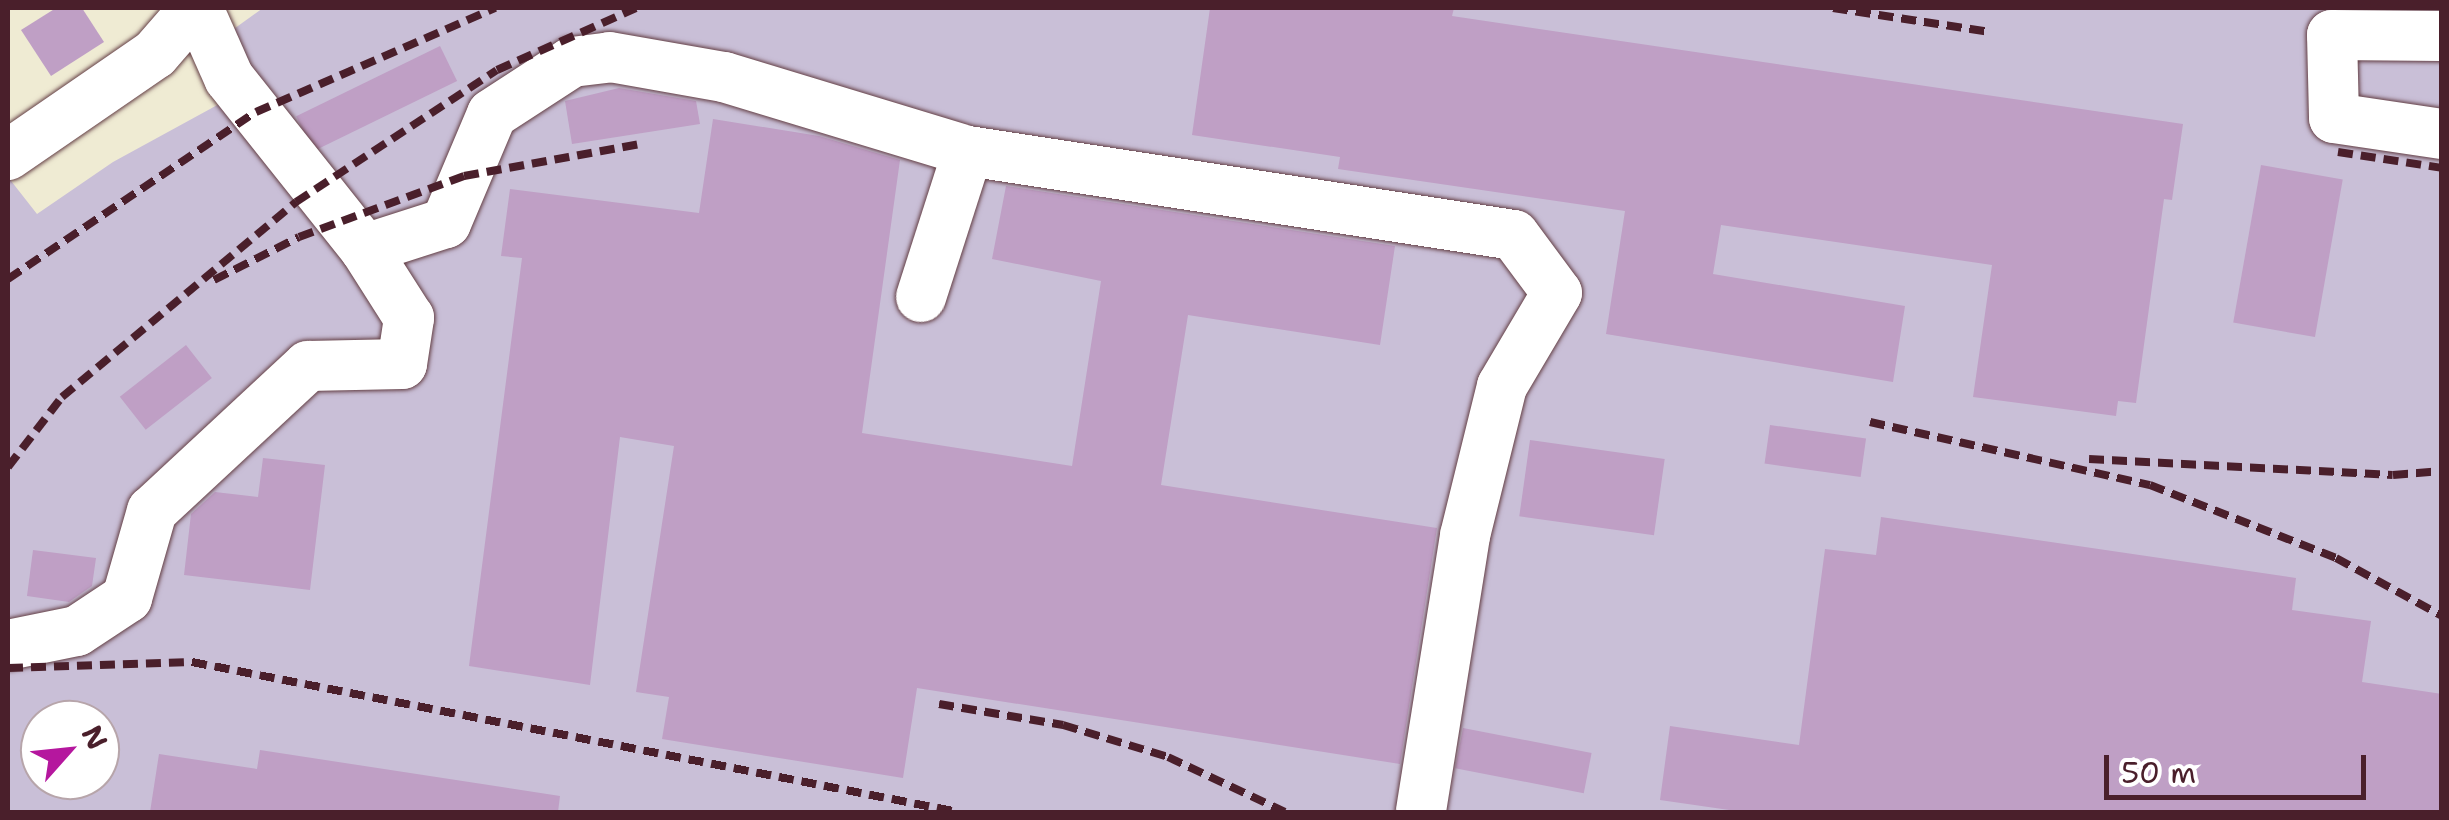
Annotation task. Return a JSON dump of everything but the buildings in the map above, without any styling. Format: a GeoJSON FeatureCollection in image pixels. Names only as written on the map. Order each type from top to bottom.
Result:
{"type":"FeatureCollection","features":[{"type":"Feature","properties":{"kind":"street"},"geometry":{"type":"LineString","coordinates":[[8,155],[155,54],[196,8],[229,78],[365,249],[409,318],[402,364],[308,366],[152,512],[127,598],[77,632],[8,645]]}},
{"type":"Feature","properties":{"kind":"street"},"geometry":{"type":"LineString","coordinates":[[2442,36],[2332,35],[2334,118],[2442,134]]}},
{"type":"Feature","properties":{"kind":"street"},"geometry":{"type":"LineString","coordinates":[[365,249],[446,223],[492,114],[572,62],[610,57],[724,77],[968,151],[1514,234],[1556,293],[1502,386],[1465,536],[1421,812]]}},
{"type":"Feature","properties":{"kind":"street"},"geometry":{"type":"LineString","coordinates":[[921,296],[968,151]]}},
{"type":"Feature","properties":{"kind":"shaded area"},"geometry":{"type":"Polygon","coordinates":[[[263,8],[2441,8],[2441,812],[8,812],[8,177],[37,214],[113,162],[221,103],[231,31],[263,8]]]}},
{"type":"Feature","properties":{"kind":"railway"},"geometry":{"type":"LineString","coordinates":[[8,279],[256,112],[495,8]]}},
{"type":"Feature","properties":{"kind":"railway"},"geometry":{"type":"LineString","coordinates":[[8,467],[62,397],[296,202],[497,70],[636,8]]}},
{"type":"Feature","properties":{"kind":"railway"},"geometry":{"type":"LineString","coordinates":[[1833,8],[1990,32]]}},
{"type":"Feature","properties":{"kind":"railway"},"geometry":{"type":"LineString","coordinates":[[214,280],[299,237],[464,176],[640,144]]}},
{"type":"Feature","properties":{"kind":"railway"},"geometry":{"type":"LineString","coordinates":[[2338,152],[2442,168]]}},
{"type":"Feature","properties":{"kind":"railway"},"geometry":{"type":"LineString","coordinates":[[1870,422],[2150,485],[2336,558],[2442,616]]}},
{"type":"Feature","properties":{"kind":"railway"},"geometry":{"type":"LineString","coordinates":[[2089,459],[2393,475],[2442,471]]}},
{"type":"Feature","properties":{"kind":"railway"},"geometry":{"type":"LineString","coordinates":[[8,668],[192,662],[958,812]]}},
{"type":"Feature","properties":{"kind":"railway"},"geometry":{"type":"LineString","coordinates":[[939,704],[1063,725],[1168,757],[1285,812]]}}]}
